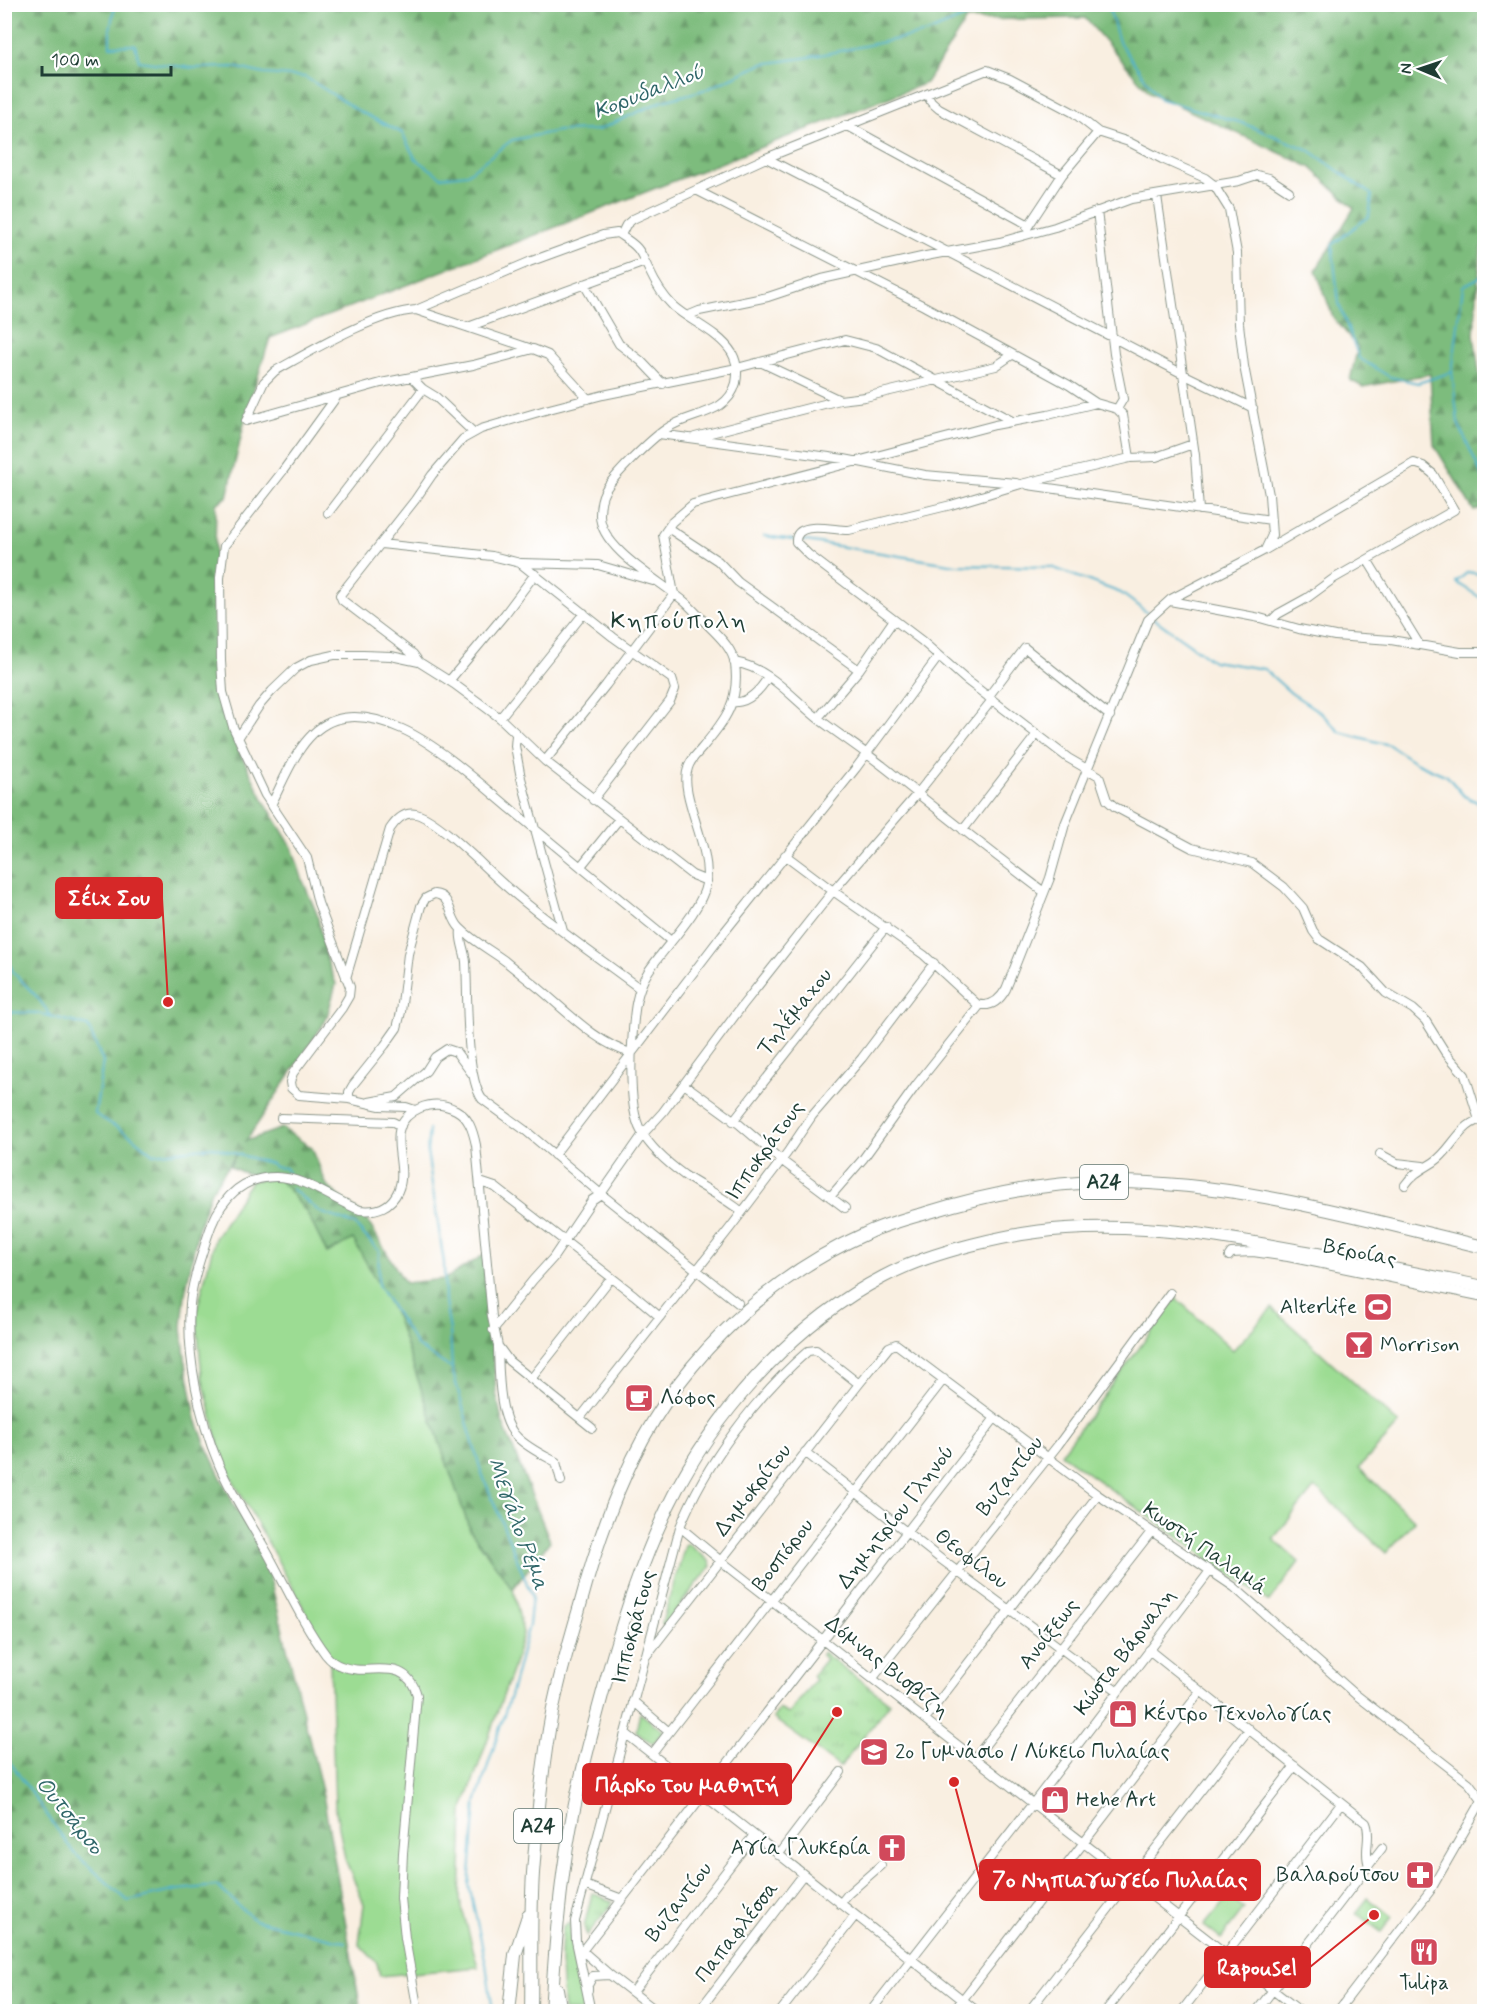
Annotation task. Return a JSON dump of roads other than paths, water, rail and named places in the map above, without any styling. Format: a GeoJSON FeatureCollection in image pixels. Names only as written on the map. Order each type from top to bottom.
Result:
{"type":"FeatureCollection","features":[{"type":"Feature","properties":{"kind":"highway","name":"Α24"},"geometry":{"type":"LineString","coordinates":[[531,2012],[532,1906],[541,1796],[553,1709],[585,1587],[624,1477],[657,1415],[716,1339],[746,1311],[789,1278],[839,1247],[885,1226],[946,1207],[1018,1190],[1083,1182],[1150,1183],[1238,1193],[1485,1247]]}},
{"type":"Feature","properties":{"kind":"highway","name":"Α24"},"geometry":{"type":"LineString","coordinates":[[551,2012],[567,1847],[575,1804],[586,1752],[618,1633],[637,1578],[681,1481],[715,1430],[775,1357],[815,1322],[872,1282],[917,1262],[977,1245],[1061,1229],[1155,1230],[1244,1240],[1485,1287]]}},
{"type":"Feature","properties":{"kind":"highway"},"geometry":{"type":"LineString","coordinates":[[509,2012],[515,1955],[532,1906]]}},
{"type":"Feature","properties":{"kind":"highway"},"geometry":{"type":"LineString","coordinates":[[554,1971],[561,2012]]}},
{"type":"Feature","properties":{"kind":"street"},"geometry":{"type":"LineString","coordinates":[[621,235],[626,225],[633,219],[766,158],[972,75],[991,70],[1074,112],[1098,132],[1129,142],[1161,159],[1193,172],[1214,185],[1229,209],[1237,253],[1239,333],[1269,495],[1272,535],[1265,550]]}},
{"type":"Feature","properties":{"kind":"street"},"geometry":{"type":"LineString","coordinates":[[927,94],[931,102],[939,109],[1062,175]]}},
{"type":"Feature","properties":{"kind":"street"},"geometry":{"type":"LineString","coordinates":[[846,125],[1029,225]]}},
{"type":"Feature","properties":{"kind":"street"},"geometry":{"type":"LineString","coordinates":[[1022,236],[1062,175],[1098,132]]}},
{"type":"Feature","properties":{"kind":"street"},"geometry":{"type":"LineString","coordinates":[[766,158],[945,253],[1253,408]]}},
{"type":"Feature","properties":{"kind":"street"},"geometry":{"type":"LineString","coordinates":[[687,316],[699,311],[768,297],[802,284],[856,271],[978,248],[1055,227],[1131,199],[1239,181],[1257,175],[1269,178],[1288,191]]}},
{"type":"Feature","properties":{"kind":"street"},"geometry":{"type":"LineString","coordinates":[[696,190],[856,271],[1069,385],[1096,403],[1118,409],[1123,415],[1130,458]]}},
{"type":"Feature","properties":{"kind":"street"},"geometry":{"type":"LineString","coordinates":[[1157,196],[1193,444],[1199,510]]}},
{"type":"Feature","properties":{"kind":"street"},"geometry":{"type":"LineString","coordinates":[[1097,211],[1114,354],[1123,399],[1118,409]]}},
{"type":"Feature","properties":{"kind":"street"},"geometry":{"type":"LineString","coordinates":[[533,349],[473,365],[381,383],[246,422],[264,382],[275,371],[373,321],[416,310],[490,277],[614,233],[621,235],[638,249],[665,297],[726,346],[733,356],[737,368],[735,387],[726,402],[708,412],[674,424],[659,434],[609,484],[603,494],[600,516],[601,527],[607,536],[626,556],[688,605],[724,642],[734,662],[736,687],[733,702],[725,718],[694,757],[686,772],[686,786],[705,854],[707,881],[700,900],[639,988],[635,1008],[632,1053],[633,1093],[638,1125],[643,1134],[677,1169],[742,1212]]}},
{"type":"Feature","properties":{"kind":"street"},"geometry":{"type":"LineString","coordinates":[[467,327],[645,262]]}},
{"type":"Feature","properties":{"kind":"street"},"geometry":{"type":"LineString","coordinates":[[584,284],[619,344],[641,361],[663,384]]}},
{"type":"Feature","properties":{"kind":"street"},"geometry":{"type":"LineString","coordinates":[[416,310],[548,355],[588,399]]}},
{"type":"Feature","properties":{"kind":"street"},"geometry":{"type":"LineString","coordinates":[[418,662],[413,654],[340,598],[342,592],[415,501],[432,475],[459,443],[473,432],[588,399],[737,368],[845,340],[876,348],[1012,421]]}},
{"type":"Feature","properties":{"kind":"street"},"geometry":{"type":"LineString","coordinates":[[691,438],[840,400],[865,397],[996,366],[1012,355]]}},
{"type":"Feature","properties":{"kind":"street"},"geometry":{"type":"LineString","coordinates":[[760,362],[840,400]]}},
{"type":"Feature","properties":{"kind":"street"},"geometry":{"type":"LineString","coordinates":[[412,378],[473,432]]}},
{"type":"Feature","properties":{"kind":"street"},"geometry":{"type":"LineString","coordinates":[[328,513],[423,389]]}},
{"type":"Feature","properties":{"kind":"street"},"geometry":{"type":"LineString","coordinates":[[337,396],[224,546],[220,578],[222,680],[225,701],[238,738],[271,805],[307,858],[318,903],[350,990],[347,1001],[297,1067],[290,1084],[292,1090],[299,1095],[406,1107],[415,1110]]}},
{"type":"Feature","properties":{"kind":"street"},"geometry":{"type":"LineString","coordinates":[[544,761],[632,651],[674,594],[663,535],[672,522],[693,504],[1012,421],[1096,403]]}},
{"type":"Feature","properties":{"kind":"street"},"geometry":{"type":"LineString","coordinates":[[659,434],[859,461],[925,475],[1021,484],[1271,520]]}},
{"type":"Feature","properties":{"kind":"street"},"geometry":{"type":"LineString","coordinates":[[1193,444],[1156,457],[1130,458],[1021,484],[951,505],[849,530],[816,527],[798,533],[796,540],[799,547],[939,656],[965,680],[1068,758],[1099,776],[1107,800],[1115,807],[1192,848],[1252,863],[1284,887],[1303,908],[1319,939],[1362,967],[1386,993],[1413,1009],[1425,1020],[1445,1052],[1465,1075],[1482,1122],[1466,1128],[1443,1154],[1412,1176],[1405,1185]]}},
{"type":"Feature","properties":{"kind":"street"},"geometry":{"type":"LineString","coordinates":[[785,855],[934,963],[974,1002],[980,1005],[995,1003],[1003,995],[1054,867],[1065,824],[1089,770],[1148,620],[1170,601],[1265,550],[1414,463],[1423,466],[1433,474],[1454,510],[1333,579],[1272,620]]}},
{"type":"Feature","properties":{"kind":"street"},"geometry":{"type":"LineString","coordinates":[[668,528],[718,561],[738,582],[859,670]]}},
{"type":"Feature","properties":{"kind":"street"},"geometry":{"type":"LineString","coordinates":[[381,544],[492,556],[520,563],[598,565],[659,583]]}},
{"type":"Feature","properties":{"kind":"street"},"geometry":{"type":"LineString","coordinates":[[1368,561],[1419,644]]}},
{"type":"Feature","properties":{"kind":"street"},"geometry":{"type":"LineString","coordinates":[[520,563],[674,682],[674,695],[593,800]]}},
{"type":"Feature","properties":{"kind":"street"},"geometry":{"type":"LineString","coordinates":[[449,681],[535,574]]}},
{"type":"Feature","properties":{"kind":"street"},"geometry":{"type":"LineString","coordinates":[[1170,601],[1272,620],[1299,629],[1335,636],[1419,644],[1460,652],[1485,652]]}},
{"type":"Feature","properties":{"kind":"street"},"geometry":{"type":"LineString","coordinates":[[500,718],[584,613]]}},
{"type":"Feature","properties":{"kind":"street"},"geometry":{"type":"LineString","coordinates":[[818,718],[859,670],[893,621]]}},
{"type":"Feature","properties":{"kind":"street"},"geometry":{"type":"LineString","coordinates":[[494,1330],[553,1258],[592,1200],[601,1194],[643,1134],[663,1112],[727,1025],[833,891],[917,794],[990,699],[1025,648],[1110,716]]}},
{"type":"Feature","properties":{"kind":"street"},"geometry":{"type":"LineString","coordinates":[[238,738],[259,706],[277,686],[296,668],[315,658],[391,656],[418,662],[500,718],[544,761],[593,800],[692,875],[707,881]]}},
{"type":"Feature","properties":{"kind":"street"},"geometry":{"type":"LineString","coordinates":[[554,1155],[785,855],[866,754],[939,656]]}},
{"type":"Feature","properties":{"kind":"street"},"geometry":{"type":"LineString","coordinates":[[734,662],[753,667],[785,688],[818,718],[1044,892]]}},
{"type":"Feature","properties":{"kind":"street"},"geometry":{"type":"LineString","coordinates":[[733,702],[743,702],[763,686],[768,677]]}},
{"type":"Feature","properties":{"kind":"street"},"geometry":{"type":"LineString","coordinates":[[271,805],[296,756],[311,737],[337,719],[357,717],[375,719],[412,734],[454,763],[671,941]]}},
{"type":"Feature","properties":{"kind":"street"},"geometry":{"type":"LineString","coordinates":[[963,830],[1037,734]]}},
{"type":"Feature","properties":{"kind":"street"},"geometry":{"type":"LineString","coordinates":[[516,735],[517,758],[563,932]]}},
{"type":"Feature","properties":{"kind":"street"},"geometry":{"type":"LineString","coordinates":[[346,978],[390,829],[395,821],[407,814],[417,814],[438,826],[509,890],[639,988]]}},
{"type":"Feature","properties":{"kind":"street"},"geometry":{"type":"LineString","coordinates":[[581,866],[619,819]]}},
{"type":"Feature","properties":{"kind":"street"},"geometry":{"type":"LineString","coordinates":[[349,1100],[349,1092],[353,1085],[397,1028],[401,1012],[406,961],[422,906],[426,898],[434,894],[444,897],[461,930],[493,952],[586,1028],[615,1047],[632,1053]]}},
{"type":"Feature","properties":{"kind":"street","name":"Τηλέμαχου"},"geometry":{"type":"LineString","coordinates":[[733,1120],[886,927]]}},
{"type":"Feature","properties":{"kind":"street"},"geometry":{"type":"LineString","coordinates":[[461,930],[468,1022],[474,1078],[478,1093],[738,1303]]}},
{"type":"Feature","properties":{"kind":"street","name":"Ιπποκράτους"},"geometry":{"type":"LineString","coordinates":[[580,1418],[742,1212],[812,1116],[862,1058],[934,963]]}},
{"type":"Feature","properties":{"kind":"street"},"geometry":{"type":"LineString","coordinates":[[830,1197],[862,1159],[917,1084],[980,1005]]}},
{"type":"Feature","properties":{"kind":"street"},"geometry":{"type":"LineString","coordinates":[[365,1103],[396,1097],[426,1071],[435,1057],[447,1049],[456,1052],[474,1078]]}},
{"type":"Feature","properties":{"kind":"street"},"geometry":{"type":"LineString","coordinates":[[684,1084],[845,1208]]}},
{"type":"Feature","properties":{"kind":"street"},"geometry":{"type":"LineString","coordinates":[[418,2012],[405,1938],[401,1898],[417,1702],[415,1689],[408,1679],[392,1670],[385,1668],[356,1670],[340,1666],[319,1646],[220,1466],[203,1422],[196,1392],[190,1305],[199,1262],[215,1216],[232,1193],[253,1181],[280,1177],[302,1183],[360,1210],[380,1209],[394,1198],[401,1182],[398,1141],[401,1126],[415,1110],[424,1106],[442,1105],[460,1112],[474,1136],[494,1330],[498,1347],[502,1403],[515,1435],[556,1462],[561,1481]]}},
{"type":"Feature","properties":{"kind":"street"},"geometry":{"type":"LineString","coordinates":[[282,1118],[393,1122],[401,1126]]}},
{"type":"Feature","properties":{"kind":"street"},"geometry":{"type":"LineString","coordinates":[[1380,1154],[1397,1163],[1427,1165]]}},
{"type":"Feature","properties":{"kind":"street"},"geometry":{"type":"LineString","coordinates":[[480,1182],[495,1187],[634,1294],[660,1317]]}},
{"type":"Feature","properties":{"kind":"street","name":"Βεροίας"},"geometry":{"type":"LineString","coordinates":[[1229,1256],[1231,1253],[1253,1252],[1378,1274],[1485,1297]]}},
{"type":"Feature","properties":{"kind":"street"},"geometry":{"type":"LineString","coordinates":[[531,1379],[611,1278]]}},
{"type":"Feature","properties":{"kind":"street","name":"Βυζαντίου"},"geometry":{"type":"LineString","coordinates":[[873,1678],[1048,1457],[1170,1293]]}},
{"type":"Feature","properties":{"kind":"street","name":"Κωστή Παλαμά"},"geometry":{"type":"LineString","coordinates":[[894,1344],[1098,1495],[1239,1591],[1355,1694],[1469,1783],[1484,1800]]}},
{"type":"Feature","properties":{"kind":"street","name":"Δημοκρίτου"},"geometry":{"type":"LineString","coordinates":[[643,1660],[886,1349],[894,1344]]}},
{"type":"Feature","properties":{"kind":"street"},"geometry":{"type":"LineString","coordinates":[[498,1347],[509,1361],[592,1428]]}},
{"type":"Feature","properties":{"kind":"street","name":"Ιπποκράτους"},"geometry":{"type":"LineString","coordinates":[[591,2012],[575,1923],[643,1660],[680,1527],[692,1498],[725,1447],[772,1386],[806,1352],[816,1350],[859,1384]]}},
{"type":"Feature","properties":{"kind":"street","name":"Βοσπόρου"},"geometry":{"type":"LineString","coordinates":[[652,1754],[944,1379]]}},
{"type":"Feature","properties":{"kind":"street","name":"Δημητρίου Γληνού"},"geometry":{"type":"LineString","coordinates":[[580,1949],[622,1899],[995,1418]]}},
{"type":"Feature","properties":{"kind":"street","name":"Θεοφίλου"},"geometry":{"type":"LineString","coordinates":[[805,1452],[907,1533],[1118,1691]]}},
{"type":"Feature","properties":{"kind":"street"},"geometry":{"type":"LineString","coordinates":[[925,1719],[1098,1495]]}},
{"type":"Feature","properties":{"kind":"street","name":"Δόμνας Βισβίζη"},"geometry":{"type":"LineString","coordinates":[[680,1527],[1301,2012]]}},
{"type":"Feature","properties":{"kind":"street","name":"Ανοίξεως"},"geometry":{"type":"LineString","coordinates":[[975,1758],[1151,1532]]}},
{"type":"Feature","properties":{"kind":"street","name":"Κώστα Βάρναλη"},"geometry":{"type":"LineString","coordinates":[[870,2012],[1210,1571]]}},
{"type":"Feature","properties":{"kind":"street"},"geometry":{"type":"LineString","coordinates":[[1149,1650],[1368,1826],[1366,1853],[1369,1865]]}},
{"type":"Feature","properties":{"kind":"street"},"geometry":{"type":"LineString","coordinates":[[953,2012],[1200,1692]]}},
{"type":"Feature","properties":{"kind":"street"},"geometry":{"type":"LineString","coordinates":[[633,1701],[669,1732]]}},
{"type":"Feature","properties":{"kind":"street"},"geometry":{"type":"LineString","coordinates":[[1028,2012],[1249,1729]]}},
{"type":"Feature","properties":{"kind":"street"},"geometry":{"type":"LineString","coordinates":[[625,1732],[978,2012]]}},
{"type":"Feature","properties":{"kind":"street"},"geometry":{"type":"LineString","coordinates":[[1105,2012],[1295,1766]]}},
{"type":"Feature","properties":{"kind":"street"},"geometry":{"type":"LineString","coordinates":[[778,1855],[841,1772]]}},
{"type":"Feature","properties":{"kind":"street"},"geometry":{"type":"LineString","coordinates":[[1337,2012],[1430,1892],[1484,1800]]}},
{"type":"Feature","properties":{"kind":"street"},"geometry":{"type":"LineString","coordinates":[[1181,2012],[1341,1804]]}},
{"type":"Feature","properties":{"kind":"street","name":"Βυζαντίου"},"geometry":{"type":"LineString","coordinates":[[633,1992],[754,1835]]}},
{"type":"Feature","properties":{"kind":"street"},"geometry":{"type":"LineString","coordinates":[[1256,2012],[1382,1848]]}},
{"type":"Feature","properties":{"kind":"street"},"geometry":{"type":"LineString","coordinates":[[840,1904],[881,1865]]}},
{"type":"Feature","properties":{"kind":"street","name":"Παπαφλέσσα"},"geometry":{"type":"LineString","coordinates":[[698,2012],[803,1875]]}},
{"type":"Feature","properties":{"kind":"street"},"geometry":{"type":"LineString","coordinates":[[585,1885],[622,1899]]}},
{"type":"Feature","properties":{"kind":"street"},"geometry":{"type":"LineString","coordinates":[[780,2012],[855,1916]]}},
{"type":"Feature","properties":{"kind":"street"},"geometry":{"type":"LineString","coordinates":[[580,1949],[658,2012]]}},
{"type":"Feature","properties":{"kind":"street"},"geometry":{"type":"LineString","coordinates":[[588,1998],[588,1985],[593,1976],[610,1975]]}},
{"type":"Feature","properties":{"kind":"waterway","name":"Κορυδαλλού"},"geometry":{"type":"LineString","coordinates":[[115,4],[110,30],[110,46],[135,45],[139,61],[193,68],[234,67],[264,74],[305,77],[359,111],[402,133],[415,158],[441,177],[467,174],[512,140],[558,131],[598,130],[660,102],[707,89],[762,64],[810,57],[927,33],[994,5],[1003,4]]}},
{"type":"Feature","properties":{"kind":"waterway"},"geometry":{"type":"LineString","coordinates":[[1108,4],[1119,42],[1160,99],[1242,123],[1309,150],[1372,195],[1369,216],[1332,245],[1339,304],[1359,358],[1390,377],[1418,383],[1452,372],[1458,423],[1484,480]]}},
{"type":"Feature","properties":{"kind":"waterway"},"geometry":{"type":"LineString","coordinates":[[1452,372],[1463,286],[1484,275]]}},
{"type":"Feature","properties":{"kind":"waterway"},"geometry":{"type":"LineString","coordinates":[[764,536],[794,540]]}},
{"type":"Feature","properties":{"kind":"waterway"},"geometry":{"type":"LineString","coordinates":[[800,540],[956,565],[1051,567],[1121,593],[1149,614]]}},
{"type":"Feature","properties":{"kind":"waterway"},"geometry":{"type":"LineString","coordinates":[[1484,575],[1468,572],[1456,582],[1484,600]]}},
{"type":"Feature","properties":{"kind":"waterway"},"geometry":{"type":"LineString","coordinates":[[1153,618],[1213,661],[1264,669],[1291,693],[1320,712],[1340,732],[1389,745],[1415,762],[1447,776],[1464,796],[1484,805]]}},
{"type":"Feature","properties":{"kind":"waterway"},"geometry":{"type":"LineString","coordinates":[[4,952],[13,972],[52,1017]]}},
{"type":"Feature","properties":{"kind":"waterway","name":"Μεγάλο Ρέμα"},"geometry":{"type":"LineString","coordinates":[[4,1012],[38,1013],[88,1026],[103,1062],[95,1114],[131,1136],[153,1154],[213,1147],[272,1164],[275,1167],[285,1168],[288,1173]]}},
{"type":"Feature","properties":{"kind":"waterway"},"geometry":{"type":"LineString","coordinates":[[429,1130],[427,1151],[444,1263],[445,1301],[450,1331],[452,1368]]}},
{"type":"Feature","properties":{"kind":"waterway","name":"Μεγάλο Ρέμα"},"geometry":{"type":"LineString","coordinates":[[292,1189],[320,1212],[354,1224],[379,1251],[378,1285],[417,1346],[452,1369],[481,1471],[532,1596],[529,1625],[511,1693],[476,1803],[469,1885],[486,1964],[493,2012]]}},
{"type":"Feature","properties":{"kind":"waterway","name":"Ουτσάρσο"},"geometry":{"type":"LineString","coordinates":[[4,1758],[12,1765],[73,1852],[128,1901],[177,1890],[217,1886],[254,1920],[345,1942]]}},
{"type":"Feature","properties":{"kind":"place","name":"Σέιχ Σου"},"geometry":{"type":"Point","coordinates":[168,1002]}},
{"type":"Feature","properties":{"kind":"place","name":"Alterlife"},"geometry":{"type":"Point","coordinates":[1378,1307]}},
{"type":"Feature","properties":{"kind":"place","name":"Morrison"},"geometry":{"type":"Point","coordinates":[1359,1345]}},
{"type":"Feature","properties":{"kind":"place","name":"Λόφος"},"geometry":{"type":"Point","coordinates":[639,1398]}},
{"type":"Feature","properties":{"kind":"place","name":"Πάρκο του μαθητή"},"geometry":{"type":"Point","coordinates":[837,1712]}},
{"type":"Feature","properties":{"kind":"place","name":"Κέντρο Τεχνολογίας"},"geometry":{"type":"Point","coordinates":[1123,1714]}},
{"type":"Feature","properties":{"kind":"place","name":"2o Γυμνάσιο / Λύκειο Πυλαίας"},"geometry":{"type":"Point","coordinates":[874,1752]}},
{"type":"Feature","properties":{"kind":"place","name":"7ο Νηπιαγωγείο Πυλαίας"},"geometry":{"type":"Point","coordinates":[954,1782]}},
{"type":"Feature","properties":{"kind":"place","name":"Hehe Art"},"geometry":{"type":"Point","coordinates":[1055,1800]}},
{"type":"Feature","properties":{"kind":"place","name":"Αγία Γλυκερία"},"geometry":{"type":"Point","coordinates":[892,1848]}},
{"type":"Feature","properties":{"kind":"place","name":"Βαλαρούτσου"},"geometry":{"type":"Point","coordinates":[1420,1875]}},
{"type":"Feature","properties":{"kind":"place","name":"Rapousel"},"geometry":{"type":"Point","coordinates":[1374,1915]}},
{"type":"Feature","properties":{"kind":"place","name":"Tulipa"},"geometry":{"type":"Point","coordinates":[1424,1952]}},
{"type":"Feature","properties":{"kind":"district","name":"Κηπούπολη"},"geometry":{"type":"Point","coordinates":[679,621]}}]}
